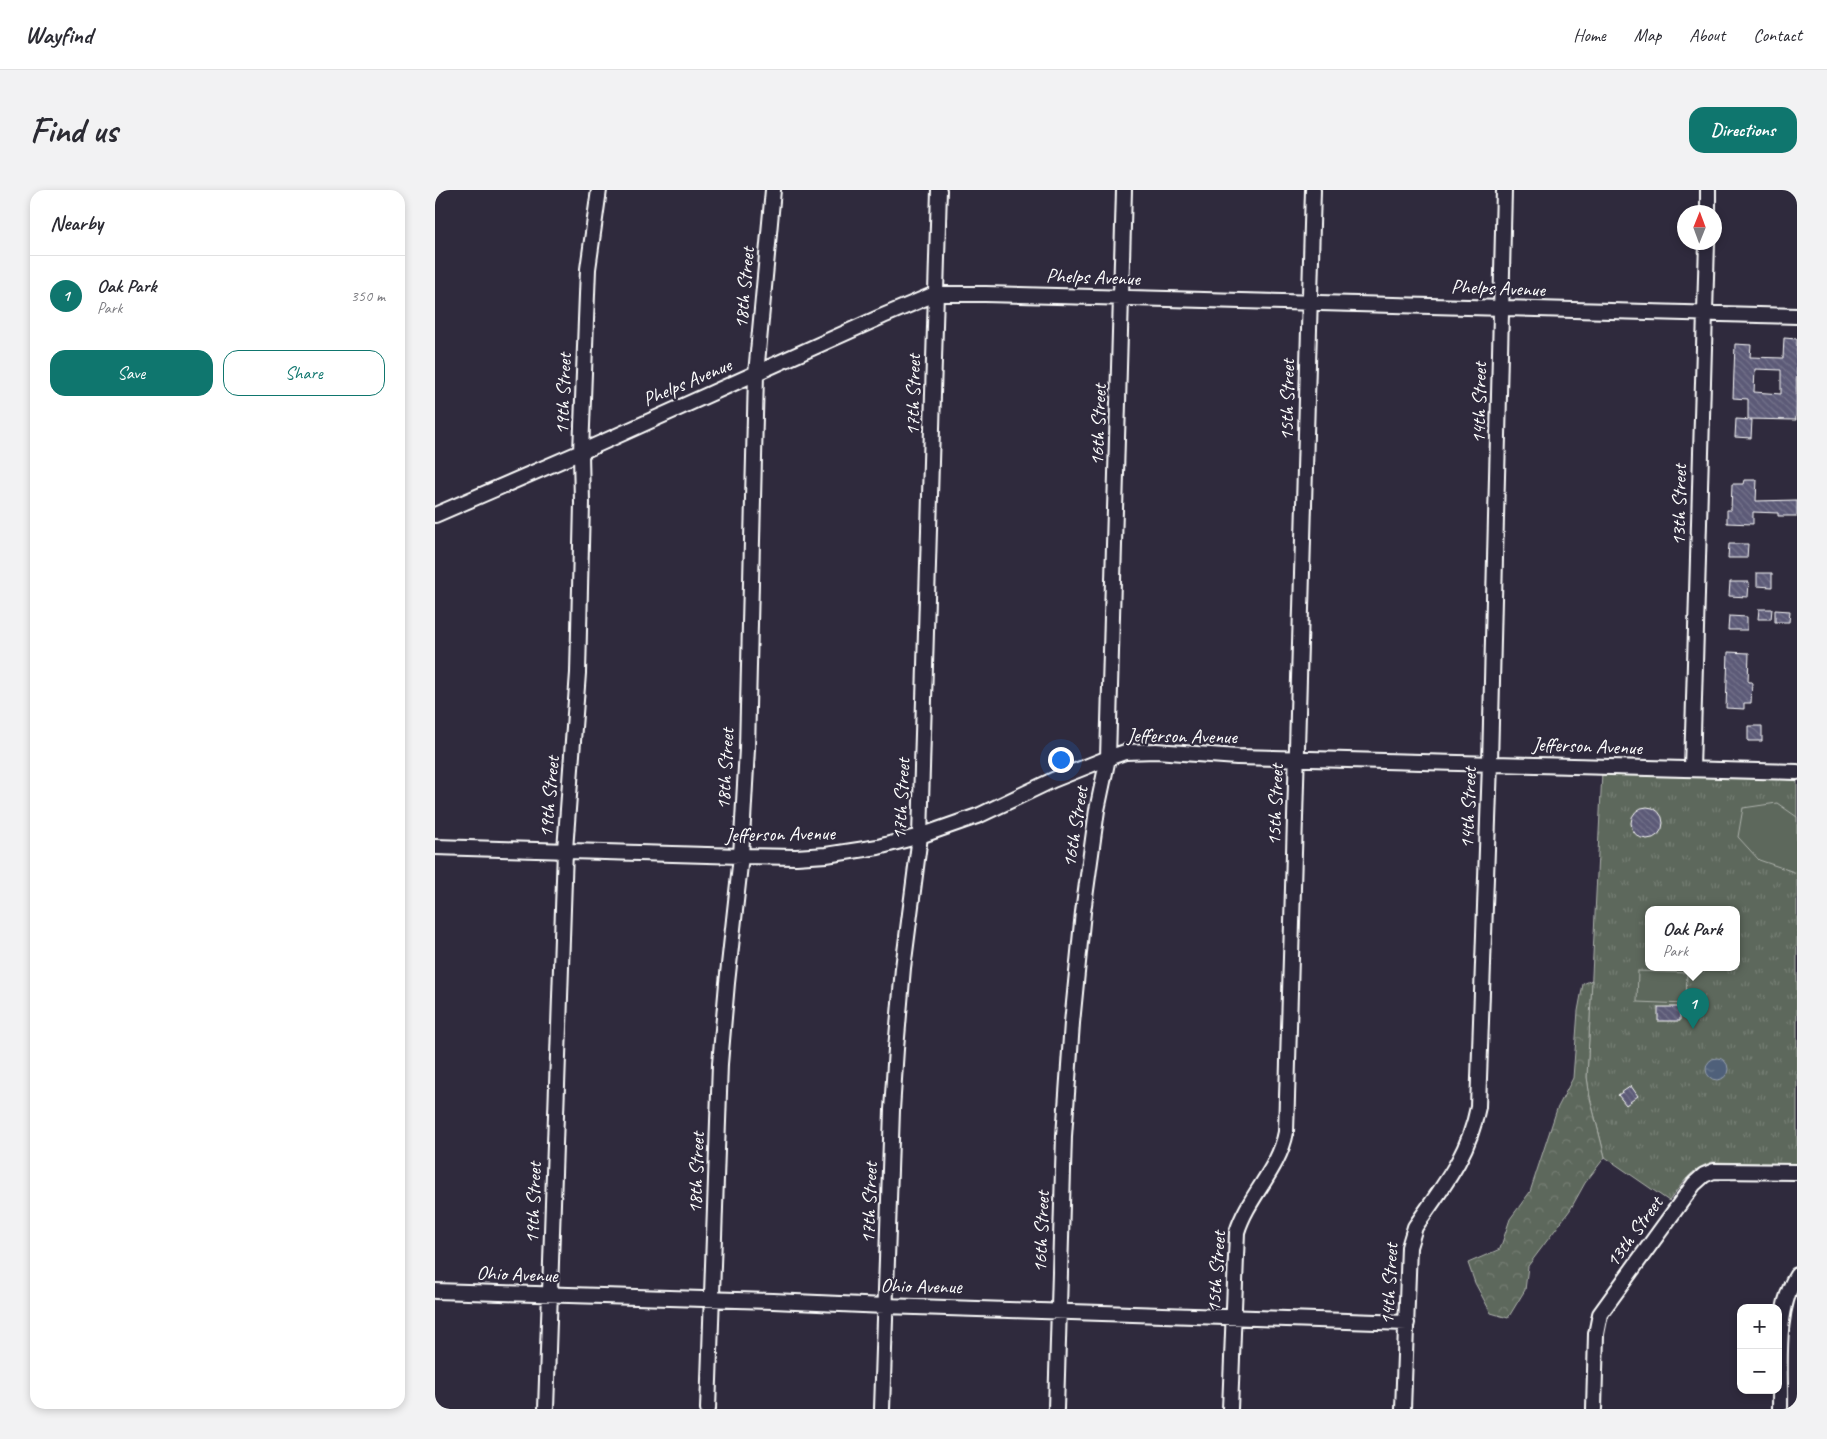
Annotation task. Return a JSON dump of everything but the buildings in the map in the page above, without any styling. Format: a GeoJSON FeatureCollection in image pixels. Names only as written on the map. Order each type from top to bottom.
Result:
{"type":"FeatureCollection","features":[{"type":"Feature","properties":{"kind":"street","name":"19th Street"},"geometry":{"type":"LineString","coordinates":[[546,1409],[565,850],[578,673],[582,503],[581,452],[588,269],[599,190]]}},
{"type":"Feature","properties":{"kind":"street","name":"18th Street"},"geometry":{"type":"LineString","coordinates":[[708,1409],[721,1064],[727,983],[741,856],[750,650],[756,374],[773,190]]}},
{"type":"Feature","properties":{"kind":"street","name":"17th Street"},"geometry":{"type":"LineString","coordinates":[[882,1409],[891,1110],[903,968],[920,836],[939,190]]}},
{"type":"Feature","properties":{"kind":"street","name":"16th Street"},"geometry":{"type":"LineString","coordinates":[[1056,1409],[1064,1136],[1071,1023],[1097,810],[1107,758],[1124,190]]}},
{"type":"Feature","properties":{"kind":"street","name":"15th Street"},"geometry":{"type":"LineString","coordinates":[[1230,1409],[1237,1232],[1245,1212],[1276,1162],[1286,1132],[1313,190]]}},
{"type":"Feature","properties":{"kind":"street","name":"14th Street"},"geometry":{"type":"LineString","coordinates":[[1403,1409],[1409,1247],[1411,1237],[1415,1227],[1463,1154],[1474,1127],[1478,1107],[1490,763],[1505,190]]}},
{"type":"Feature","properties":{"kind":"street"},"geometry":{"type":"LineString","coordinates":[[1708,190],[1708,205]]}},
{"type":"Feature","properties":{"kind":"street","name":"13th Street"},"geometry":{"type":"LineString","coordinates":[[1692,769],[1707,250]]}},
{"type":"Feature","properties":{"kind":"street","name":"Phelps Avenue"},"geometry":{"type":"LineString","coordinates":[[435,515],[935,294],[957,293],[1797,316]]}},
{"type":"Feature","properties":{"kind":"street","name":"Jefferson Avenue"},"geometry":{"type":"LineString","coordinates":[[435,847],[796,857],[878,848],[920,836],[980,815],[1053,780],[1125,752],[1797,772]]}},
{"type":"Feature","properties":{"kind":"street","name":"13th Street"},"geometry":{"type":"LineString","coordinates":[[1594,1409],[1596,1334],[1600,1314],[1694,1184],[1704,1175],[1714,1171],[1797,1172]]}},
{"type":"Feature","properties":{"kind":"street"},"geometry":{"type":"LineString","coordinates":[[1780,1409],[1781,1330],[1784,1309],[1797,1275]]}},
{"type":"Feature","properties":{"kind":"street","name":"Ohio Avenue"},"geometry":{"type":"LineString","coordinates":[[435,1291],[824,1302],[885,1306],[1407,1323]]}},
{"type":"Feature","properties":{"kind":"green space"},"geometry":{"type":"Polygon","coordinates":[[[1602,772],[1797,780],[1797,1164],[1712,1162],[1692,1173],[1669,1201],[1605,1157],[1590,1098],[1587,1077],[1602,772]]]}},
{"type":"Feature","properties":{"kind":"green space"},"geometry":{"type":"Polygon","coordinates":[[[1777,803],[1797,817],[1797,873],[1759,860],[1738,837],[1743,808],[1777,803]]]}},
{"type":"Feature","properties":{"kind":"green space"},"geometry":{"type":"Polygon","coordinates":[[[1638,971],[1687,973],[1686,1004],[1637,1002],[1638,971]]]}},
{"type":"Feature","properties":{"kind":"green space"},"geometry":{"type":"Polygon","coordinates":[[[1592,980],[1587,1077],[1590,1098],[1605,1157],[1585,1183],[1570,1210],[1528,1266],[1525,1290],[1508,1318],[1491,1313],[1475,1283],[1468,1263],[1500,1249],[1510,1219],[1530,1192],[1557,1109],[1573,1078],[1578,1011],[1583,984],[1592,980]]]}},
{"type":"Feature","properties":{"kind":"water"},"geometry":{"type":"Polygon","coordinates":[[[1717,1058],[1725,1061],[1728,1069],[1725,1077],[1717,1080],[1709,1077],[1706,1069],[1709,1061],[1717,1058]]]}},
{"type":"Feature","properties":{"kind":"place","name":"Oak Park"},"geometry":{"type":"Point","coordinates":[1693,1029]}}]}
